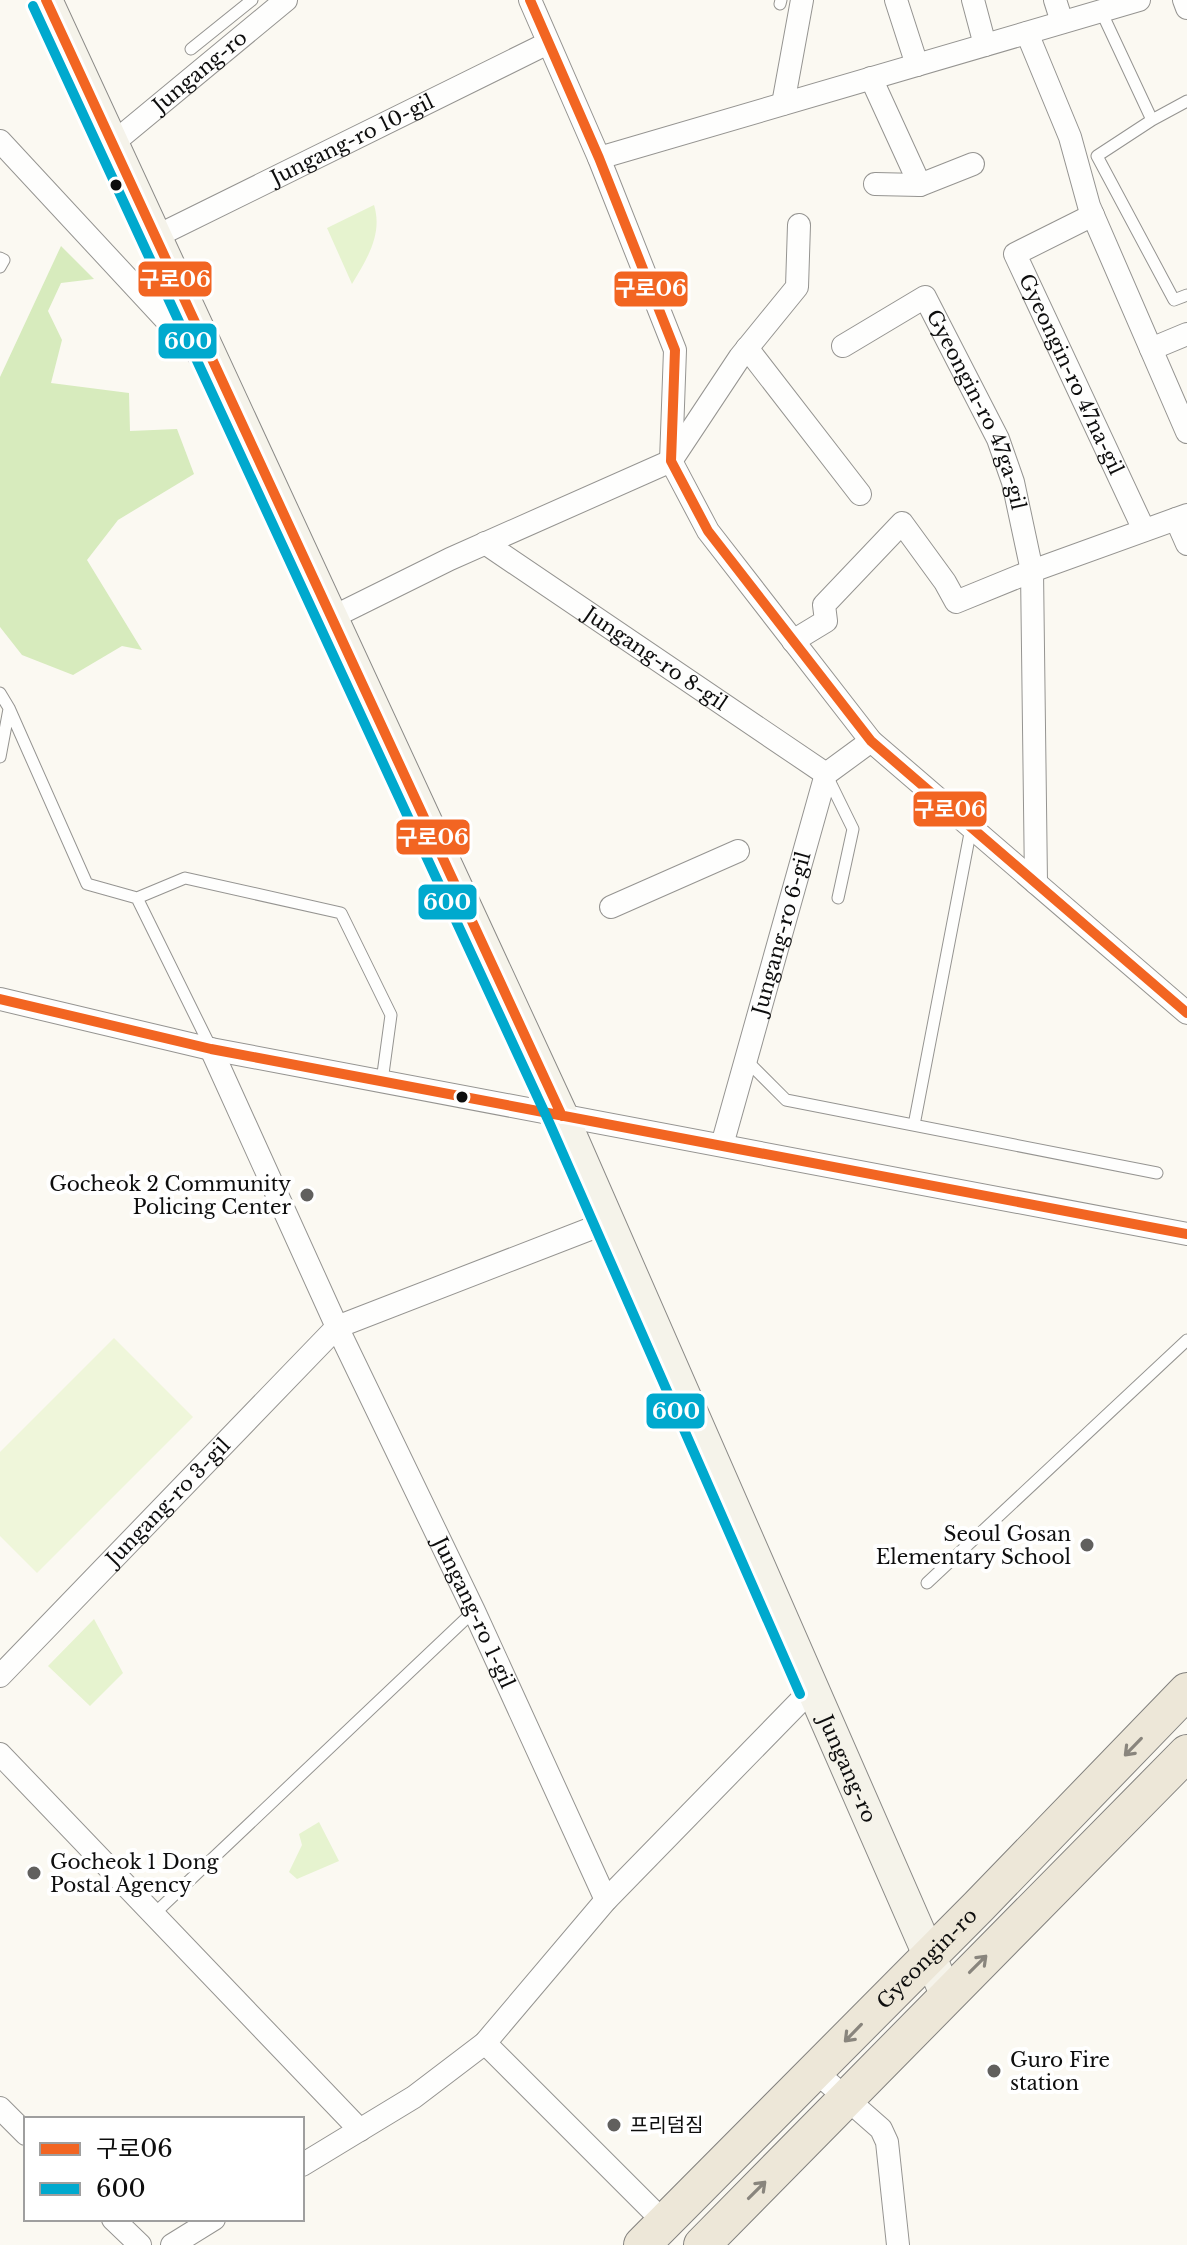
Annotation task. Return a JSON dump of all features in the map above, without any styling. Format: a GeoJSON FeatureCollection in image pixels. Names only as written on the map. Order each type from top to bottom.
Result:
{"type":"FeatureCollection","features":[{"type":"Feature","properties":{"kind":"main road","name":"Jungang-ro"},"geometry":{"type":"LineString","coordinates":[[46,0],[562,1116],[947,1996]]}},
{"type":"Feature","properties":{"kind":"main road","name":"Gyeongin-ro"},"geometry":{"type":"LineString","coordinates":[[654,2234],[1187,1691]]}},
{"type":"Feature","properties":{"kind":"main road","name":"Gyeongin-ro"},"geometry":{"type":"LineString","coordinates":[[702,2245],[1187,1753]]}},
{"type":"Feature","properties":{"kind":"street","name":"Jungang-ro"},"geometry":{"type":"LineString","coordinates":[[112,144],[286,0]]}},
{"type":"Feature","properties":{"kind":"street"},"geometry":{"type":"LineString","coordinates":[[530,0],[599,158],[675,350],[671,461],[708,531],[871,741],[1187,1013]]}},
{"type":"Feature","properties":{"kind":"street"},"geometry":{"type":"LineString","coordinates":[[896,0],[917,65]]}},
{"type":"Feature","properties":{"kind":"street"},"geometry":{"type":"LineString","coordinates":[[973,0],[985,45]]}},
{"type":"Feature","properties":{"kind":"street"},"geometry":{"type":"LineString","coordinates":[[1055,0],[1062,22]]}},
{"type":"Feature","properties":{"kind":"street"},"geometry":{"type":"LineString","coordinates":[[599,158],[1139,0]]}},
{"type":"Feature","properties":{"kind":"street"},"geometry":{"type":"LineString","coordinates":[[1184,0],[1187,8]]}},
{"type":"Feature","properties":{"kind":"street"},"geometry":{"type":"LineString","coordinates":[[783,104],[788,1]]}},
{"type":"Feature","properties":{"kind":"street"},"geometry":{"type":"LineString","coordinates":[[1027,33],[1070,137],[1093,215],[1187,432]]}},
{"type":"Feature","properties":{"kind":"street","name":"Jungang-ro 10-gil"},"geometry":{"type":"LineString","coordinates":[[155,237],[548,43]]}},
{"type":"Feature","properties":{"kind":"street"},"geometry":{"type":"LineString","coordinates":[[871,78],[920,185]]}},
{"type":"Feature","properties":{"kind":"street"},"geometry":{"type":"LineString","coordinates":[[0,141],[220,378]]}},
{"type":"Feature","properties":{"kind":"street"},"geometry":{"type":"LineString","coordinates":[[875,184],[920,185],[973,164]]}},
{"type":"Feature","properties":{"kind":"street","name":"Gyeongin-ro 47na-gil"},"geometry":{"type":"LineString","coordinates":[[1093,215],[1015,254],[1144,530]]}},
{"type":"Feature","properties":{"kind":"street"},"geometry":{"type":"LineString","coordinates":[[331,618],[485,543],[671,461],[747,348],[797,287],[799,225]]}},
{"type":"Feature","properties":{"kind":"street","name":"Gyeongin-ro 47ga-gil"},"geometry":{"type":"LineString","coordinates":[[843,346],[925,297],[998,439],[1013,482],[1032,571],[1036,883]]}},
{"type":"Feature","properties":{"kind":"street"},"geometry":{"type":"LineString","coordinates":[[1151,349],[1187,334]]}},
{"type":"Feature","properties":{"kind":"street"},"geometry":{"type":"LineString","coordinates":[[747,348],[860,494]]}},
{"type":"Feature","properties":{"kind":"street"},"geometry":{"type":"LineString","coordinates":[[793,641],[826,621],[824,605],[902,523],[956,602],[1181,517],[1187,544]]}},
{"type":"Feature","properties":{"kind":"street","name":"Jungang-ro 8-gil"},"geometry":{"type":"LineString","coordinates":[[485,543],[826,774]]}},
{"type":"Feature","properties":{"kind":"street"},"geometry":{"type":"LineString","coordinates":[[826,774],[871,741]]}},
{"type":"Feature","properties":{"kind":"street","name":"Jungang-ro 6-gil"},"geometry":{"type":"LineString","coordinates":[[722,1145],[826,774]]}},
{"type":"Feature","properties":{"kind":"street"},"geometry":{"type":"LineString","coordinates":[[611,907],[738,851]]}},
{"type":"Feature","properties":{"kind":"street"},"geometry":{"type":"LineString","coordinates":[[0,999],[211,1049],[1187,1234]]}},
{"type":"Feature","properties":{"kind":"street"},"geometry":{"type":"LineString","coordinates":[[211,1049],[337,1327]]}},
{"type":"Feature","properties":{"kind":"street","name":"Jungang-ro 3-gil"},"geometry":{"type":"LineString","coordinates":[[0,1676],[337,1327],[608,1222]]}},
{"type":"Feature","properties":{"kind":"street","name":"Jungang-ro 1-gil"},"geometry":{"type":"LineString","coordinates":[[337,1327],[474,1611],[606,1900]]}},
{"type":"Feature","properties":{"kind":"street"},"geometry":{"type":"LineString","coordinates":[[304,2164],[414,2097],[485,2043],[606,1900],[813,1688]]}},
{"type":"Feature","properties":{"kind":"street"},"geometry":{"type":"LineString","coordinates":[[0,1754],[360,2130]]}},
{"type":"Feature","properties":{"kind":"street","name":"Gyeongin-ro"},"geometry":{"type":"LineString","coordinates":[[485,2043],[654,2234]]}},
{"type":"Feature","properties":{"kind":"street"},"geometry":{"type":"LineString","coordinates":[[815,2071],[881,2129],[887,2142],[898,2245]]}},
{"type":"Feature","properties":{"kind":"street"},"geometry":{"type":"LineString","coordinates":[[0,2108],[24,2132]]}},
{"type":"Feature","properties":{"kind":"street"},"geometry":{"type":"LineString","coordinates":[[115,2221],[140,2245]]}},
{"type":"Feature","properties":{"kind":"street"},"geometry":{"type":"LineString","coordinates":[[172,2245],[211,2221]]}},
{"type":"Feature","properties":{"kind":"lane"},"geometry":{"type":"LineString","coordinates":[[191,49],[252,0]]}},
{"type":"Feature","properties":{"kind":"lane"},"geometry":{"type":"LineString","coordinates":[[1101,11],[1152,120]]}},
{"type":"Feature","properties":{"kind":"lane"},"geometry":{"type":"LineString","coordinates":[[1187,101],[1097,156],[1174,300],[1187,295]]}},
{"type":"Feature","properties":{"kind":"lane"},"geometry":{"type":"LineString","coordinates":[[0,258],[4,260],[0,267]]}},
{"type":"Feature","properties":{"kind":"lane"},"geometry":{"type":"LineString","coordinates":[[0,693],[87,884],[137,898],[185,878],[341,913],[391,1015],[382,1081]]}},
{"type":"Feature","properties":{"kind":"lane"},"geometry":{"type":"LineString","coordinates":[[0,757],[9,708]]}},
{"type":"Feature","properties":{"kind":"lane"},"geometry":{"type":"LineString","coordinates":[[826,774],[853,829],[838,898]]}},
{"type":"Feature","properties":{"kind":"lane"},"geometry":{"type":"LineString","coordinates":[[914,1125],[971,828]]}},
{"type":"Feature","properties":{"kind":"lane"},"geometry":{"type":"LineString","coordinates":[[137,898],[211,1049]]}},
{"type":"Feature","properties":{"kind":"lane"},"geometry":{"type":"LineString","coordinates":[[746,1059],[786,1100],[1157,1173]]}},
{"type":"Feature","properties":{"kind":"lane"},"geometry":{"type":"LineString","coordinates":[[927,1583],[1187,1340]]}},
{"type":"Feature","properties":{"kind":"lane"},"geometry":{"type":"LineString","coordinates":[[153,1915],[474,1611]]}},
{"type":"Feature","properties":{"kind":"green space"},"geometry":{"type":"Polygon","coordinates":[[[374,205],[375,236],[352,284],[327,228],[374,205]]]}},
{"type":"Feature","properties":{"kind":"green space"},"geometry":{"type":"Polygon","coordinates":[[[61,246],[94,279],[61,283],[48,311],[62,340],[51,383],[129,393],[130,431],[177,429],[194,474],[118,520],[87,560],[142,650],[122,646],[73,675],[22,655],[0,627],[0,377],[61,246]]]}},
{"type":"Feature","properties":{"kind":"green space"},"geometry":{"type":"Polygon","coordinates":[[[114,1338],[193,1417],[37,1573],[0,1536],[0,1452],[114,1338]]]}},
{"type":"Feature","properties":{"kind":"green space"},"geometry":{"type":"Polygon","coordinates":[[[94,1619],[123,1673],[90,1706],[48,1666],[94,1619]]]}},
{"type":"Feature","properties":{"kind":"green space"},"geometry":{"type":"Polygon","coordinates":[[[319,1822],[339,1861],[297,1879],[289,1872],[302,1845],[299,1834],[319,1822]]]}},
{"type":"Feature","properties":{"kind":"transit line","name":"구로06"},"geometry":{"type":"LineString","coordinates":[[46,0],[562,1116]]}},
{"type":"Feature","properties":{"kind":"transit line","name":"구로06"},"geometry":{"type":"LineString","coordinates":[[530,0],[599,158],[675,350],[671,461],[708,531],[871,741],[1187,1013]]}},
{"type":"Feature","properties":{"kind":"transit line","name":"600"},"geometry":{"type":"LineString","coordinates":[[33,6],[549,1122],[800,1694]]}},
{"type":"Feature","properties":{"kind":"transit line","name":"구로06"},"geometry":{"type":"LineString","coordinates":[[0,999],[211,1049],[1187,1234]]}},
{"type":"Feature","properties":{"kind":"place","name":"Gocheok 2 Community Policing Center"},"geometry":{"type":"Point","coordinates":[307,1195]}},
{"type":"Feature","properties":{"kind":"place","name":"Seoul Gosan Elementary School"},"geometry":{"type":"Point","coordinates":[1087,1545]}},
{"type":"Feature","properties":{"kind":"place","name":"Gocheok 1 Dong Postal Agency"},"geometry":{"type":"Point","coordinates":[34,1873]}},
{"type":"Feature","properties":{"kind":"place","name":"Guro Fire station"},"geometry":{"type":"Point","coordinates":[994,2071]}},
{"type":"Feature","properties":{"kind":"place","name":"프리덤짐"},"geometry":{"type":"Point","coordinates":[614,2125]}}]}
